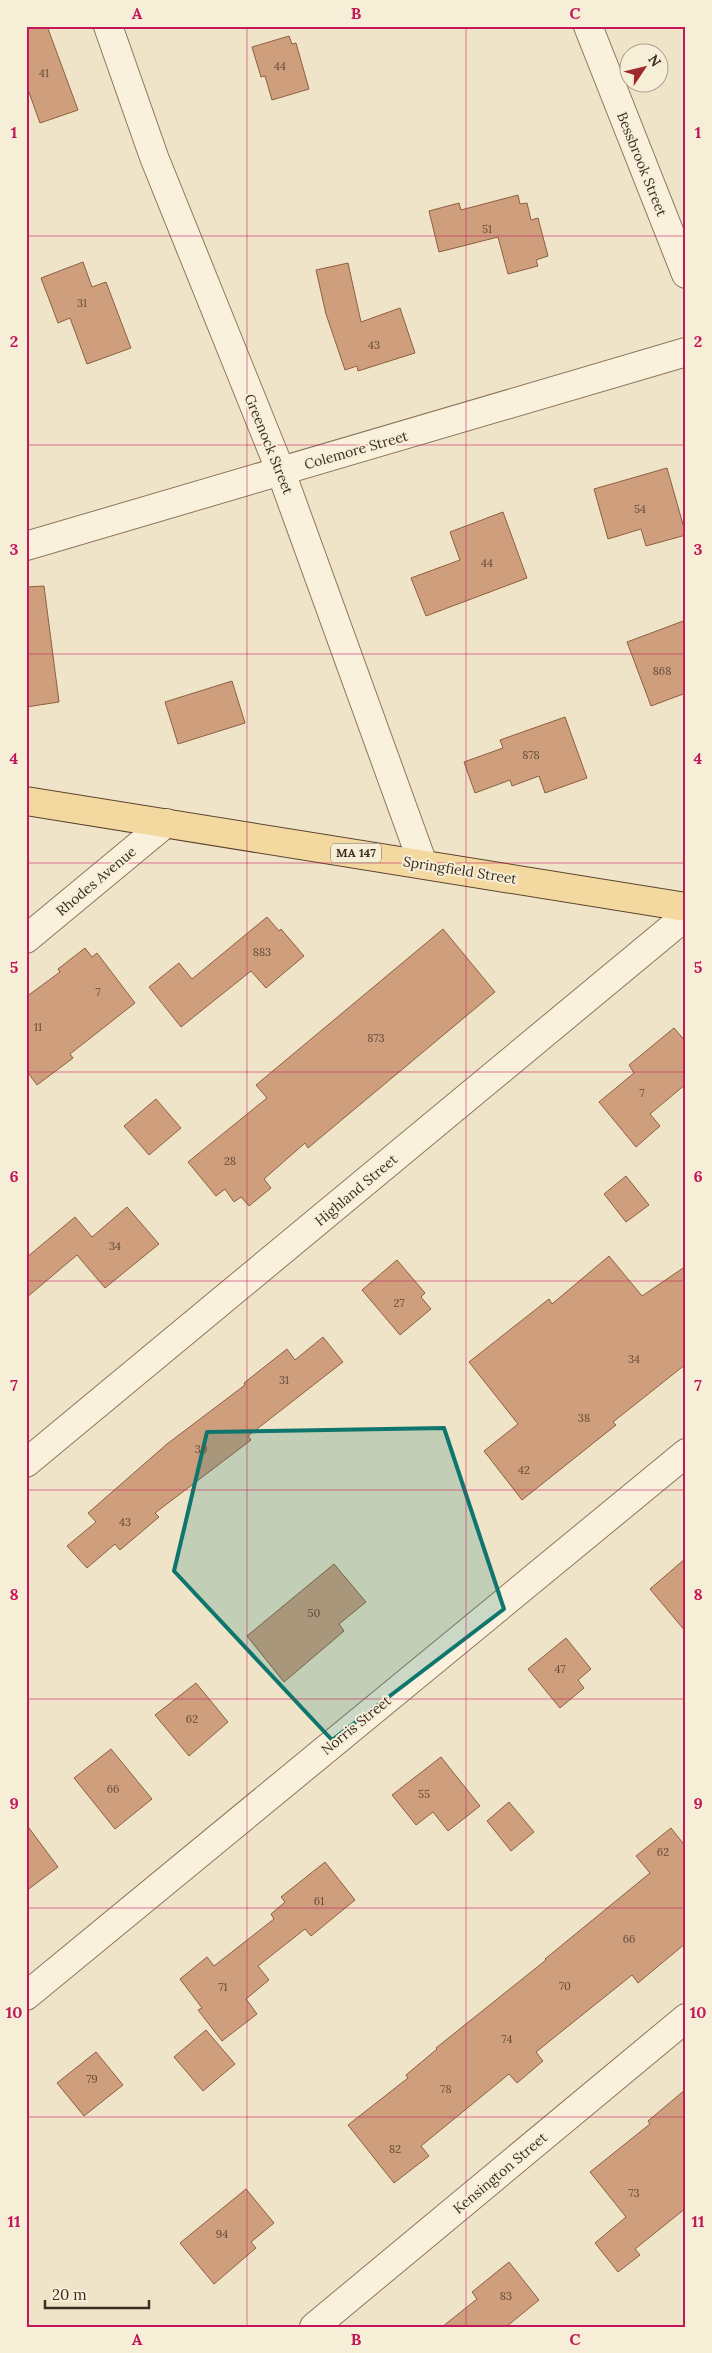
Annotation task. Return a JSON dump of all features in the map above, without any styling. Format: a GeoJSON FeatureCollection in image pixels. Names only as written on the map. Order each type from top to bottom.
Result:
{"type":"FeatureCollection","features":[{"type":"Feature","properties":{"kind":"main road","name":"Springfield Street"},"geometry":{"type":"LineString","coordinates":[[26,801],[686,907]]}},
{"type":"Feature","properties":{"kind":"street","name":"Greenock Street"},"geometry":{"type":"LineString","coordinates":[[108,26],[154,157],[281,472],[423,864]]}},
{"type":"Feature","properties":{"kind":"street","name":"Bessbrook Street"},"geometry":{"type":"LineString","coordinates":[[588,26],[686,274]]}},
{"type":"Feature","properties":{"kind":"street","name":"Colemore Street"},"geometry":{"type":"LineString","coordinates":[[26,546],[686,352]]}},
{"type":"Feature","properties":{"kind":"street","name":"Rhodes Avenue"},"geometry":{"type":"LineString","coordinates":[[26,939],[166,823]]}},
{"type":"Feature","properties":{"kind":"street","name":"Highland Street"},"geometry":{"type":"LineString","coordinates":[[26,1463],[686,916]]}},
{"type":"Feature","properties":{"kind":"street","name":"Norris Street"},"geometry":{"type":"LineString","coordinates":[[26,1996],[686,1453]]}},
{"type":"Feature","properties":{"kind":"street","name":"Kensington Street"},"geometry":{"type":"LineString","coordinates":[[314,2327],[686,2018]]}},
{"type":"Feature","properties":{"kind":"highlighted area"},"geometry":{"type":"Polygon","coordinates":[[[444,1428],[504,1609],[332,1740],[174,1571],[207,1432],[444,1428]]]}},
{"type":"Feature","properties":{"kind":"building"},"geometry":{"type":"Polygon","coordinates":[[[26,26],[47,26],[78,110],[40,123],[26,84],[26,26]]]}},
{"type":"Feature","properties":{"kind":"building"},"geometry":{"type":"Polygon","coordinates":[[[289,36],[292,44],[296,43],[309,89],[272,100],[265,76],[261,77],[252,47],[289,36]]]}},
{"type":"Feature","properties":{"kind":"building"},"geometry":{"type":"Polygon","coordinates":[[[518,195],[520,204],[527,203],[531,220],[538,218],[548,256],[536,260],[538,266],[508,274],[498,237],[439,252],[429,211],[459,203],[461,210],[518,195]]]}},
{"type":"Feature","properties":{"kind":"building"},"geometry":{"type":"Polygon","coordinates":[[[83,262],[92,287],[106,282],[131,348],[87,364],[70,318],[58,323],[41,278],[83,262]]]}},
{"type":"Feature","properties":{"kind":"building"},"geometry":{"type":"Polygon","coordinates":[[[348,263],[361,322],[400,308],[415,353],[358,371],[357,366],[345,370],[326,314],[316,270],[348,263]]]}},
{"type":"Feature","properties":{"kind":"building"},"geometry":{"type":"Polygon","coordinates":[[[667,468],[686,535],[646,546],[641,529],[608,539],[594,489],[667,468]]]}},
{"type":"Feature","properties":{"kind":"building"},"geometry":{"type":"Polygon","coordinates":[[[503,512],[527,578],[426,616],[411,578],[460,560],[450,532],[503,512]]]}},
{"type":"Feature","properties":{"kind":"building"},"geometry":{"type":"Polygon","coordinates":[[[44,586],[59,702],[26,707],[26,587],[44,586]]]}},
{"type":"Feature","properties":{"kind":"building"},"geometry":{"type":"Polygon","coordinates":[[[686,620],[686,693],[651,706],[627,642],[686,620]]]}},
{"type":"Feature","properties":{"kind":"building"},"geometry":{"type":"Polygon","coordinates":[[[232,681],[245,723],[178,744],[165,702],[232,681]]]}},
{"type":"Feature","properties":{"kind":"building"},"geometry":{"type":"Polygon","coordinates":[[[565,717],[587,778],[545,793],[539,776],[512,786],[510,780],[475,793],[464,762],[503,748],[500,740],[565,717]]]}},
{"type":"Feature","properties":{"kind":"building"},"geometry":{"type":"Polygon","coordinates":[[[267,917],[279,931],[281,929],[304,956],[266,988],[251,971],[181,1027],[149,987],[179,963],[192,979],[267,917]]]}},
{"type":"Feature","properties":{"kind":"building"},"geometry":{"type":"Polygon","coordinates":[[[443,929],[495,992],[308,1148],[305,1143],[264,1179],[271,1188],[249,1206],[241,1197],[234,1202],[225,1189],[216,1196],[188,1162],[267,1098],[256,1085],[443,929]]]}},
{"type":"Feature","properties":{"kind":"building"},"geometry":{"type":"Polygon","coordinates":[[[85,948],[92,957],[97,953],[135,1003],[70,1054],[73,1058],[37,1085],[26,1070],[26,997],[60,972],[58,969],[85,948]]]}},
{"type":"Feature","properties":{"kind":"building"},"geometry":{"type":"Polygon","coordinates":[[[674,1028],[686,1042],[686,1084],[650,1114],[660,1126],[636,1147],[599,1102],[634,1073],[629,1065],[674,1028]]]}},
{"type":"Feature","properties":{"kind":"building"},"geometry":{"type":"Polygon","coordinates":[[[156,1099],[181,1128],[149,1155],[124,1126],[156,1099]]]}},
{"type":"Feature","properties":{"kind":"building"},"geometry":{"type":"Polygon","coordinates":[[[626,1176],[649,1205],[626,1222],[604,1194],[626,1176]]]}},
{"type":"Feature","properties":{"kind":"building"},"geometry":{"type":"Polygon","coordinates":[[[127,1207],[159,1244],[105,1288],[77,1255],[26,1298],[26,1258],[75,1217],[92,1237],[127,1207]]]}},
{"type":"Feature","properties":{"kind":"building"},"geometry":{"type":"Polygon","coordinates":[[[609,1256],[642,1296],[686,1266],[686,1364],[613,1422],[616,1425],[522,1500],[484,1451],[518,1424],[469,1362],[549,1299],[552,1304],[609,1256]]]}},
{"type":"Feature","properties":{"kind":"building"},"geometry":{"type":"Polygon","coordinates":[[[397,1260],[425,1293],[421,1297],[431,1309],[400,1335],[362,1290],[397,1260]]]}},
{"type":"Feature","properties":{"kind":"building"},"geometry":{"type":"Polygon","coordinates":[[[323,1337],[343,1362],[248,1436],[251,1440],[155,1513],[159,1517],[120,1550],[115,1544],[87,1568],[67,1546],[96,1522],[88,1513],[167,1444],[245,1385],[244,1383],[287,1349],[295,1360],[323,1337]]]}},
{"type":"Feature","properties":{"kind":"building"},"geometry":{"type":"Polygon","coordinates":[[[686,1558],[686,1632],[650,1589],[686,1558]]]}},
{"type":"Feature","properties":{"kind":"building"},"geometry":{"type":"Polygon","coordinates":[[[334,1564],[366,1602],[339,1624],[344,1631],[284,1682],[247,1636],[334,1564]]]}},
{"type":"Feature","properties":{"kind":"building"},"geometry":{"type":"Polygon","coordinates":[[[566,1638],[591,1669],[578,1680],[584,1688],[560,1708],[528,1669],[566,1638]]]}},
{"type":"Feature","properties":{"kind":"building"},"geometry":{"type":"Polygon","coordinates":[[[196,1683],[228,1722],[189,1756],[155,1715],[196,1683]]]}},
{"type":"Feature","properties":{"kind":"building"},"geometry":{"type":"Polygon","coordinates":[[[111,1749],[152,1799],[115,1829],[74,1778],[111,1749]]]}},
{"type":"Feature","properties":{"kind":"building"},"geometry":{"type":"Polygon","coordinates":[[[441,1757],[480,1806],[448,1831],[433,1812],[416,1825],[392,1795],[441,1757]]]}},
{"type":"Feature","properties":{"kind":"building"},"geometry":{"type":"Polygon","coordinates":[[[509,1802],[534,1832],[511,1851],[487,1821],[509,1802]]]}},
{"type":"Feature","properties":{"kind":"building"},"geometry":{"type":"Polygon","coordinates":[[[26,1824],[58,1867],[26,1891],[26,1824]]]}},
{"type":"Feature","properties":{"kind":"building"},"geometry":{"type":"Polygon","coordinates":[[[671,1828],[686,1847],[686,1943],[638,1983],[632,1975],[536,2052],[543,2061],[517,2083],[509,2074],[421,2146],[429,2156],[394,2183],[348,2125],[408,2078],[406,2075],[436,2048],[546,1960],[650,1873],[636,1856],[671,1828]]]}},
{"type":"Feature","properties":{"kind":"building"},"geometry":{"type":"Polygon","coordinates":[[[325,1862],[355,1900],[311,1936],[305,1929],[258,1966],[269,1980],[246,1999],[257,2014],[222,2041],[198,2010],[202,2008],[180,1979],[207,1957],[214,1966],[274,1919],[271,1914],[285,1902],[281,1897],[325,1862]]]}},
{"type":"Feature","properties":{"kind":"building"},"geometry":{"type":"Polygon","coordinates":[[[206,2030],[235,2064],[203,2091],[174,2057],[206,2030]]]}},
{"type":"Feature","properties":{"kind":"building"},"geometry":{"type":"Polygon","coordinates":[[[96,2052],[123,2085],[84,2116],[57,2083],[96,2052]]]}},
{"type":"Feature","properties":{"kind":"building"},"geometry":{"type":"Polygon","coordinates":[[[686,2089],[686,2208],[635,2249],[640,2255],[618,2272],[595,2243],[626,2217],[590,2172],[650,2124],[648,2121],[686,2089]]]}},
{"type":"Feature","properties":{"kind":"building"},"geometry":{"type":"Polygon","coordinates":[[[246,2189],[274,2223],[251,2242],[256,2248],[214,2284],[180,2243],[246,2189]]]}},
{"type":"Feature","properties":{"kind":"building"},"geometry":{"type":"Polygon","coordinates":[[[509,2262],[539,2300],[506,2327],[442,2327],[477,2299],[472,2292],[509,2262]]]}}]}
